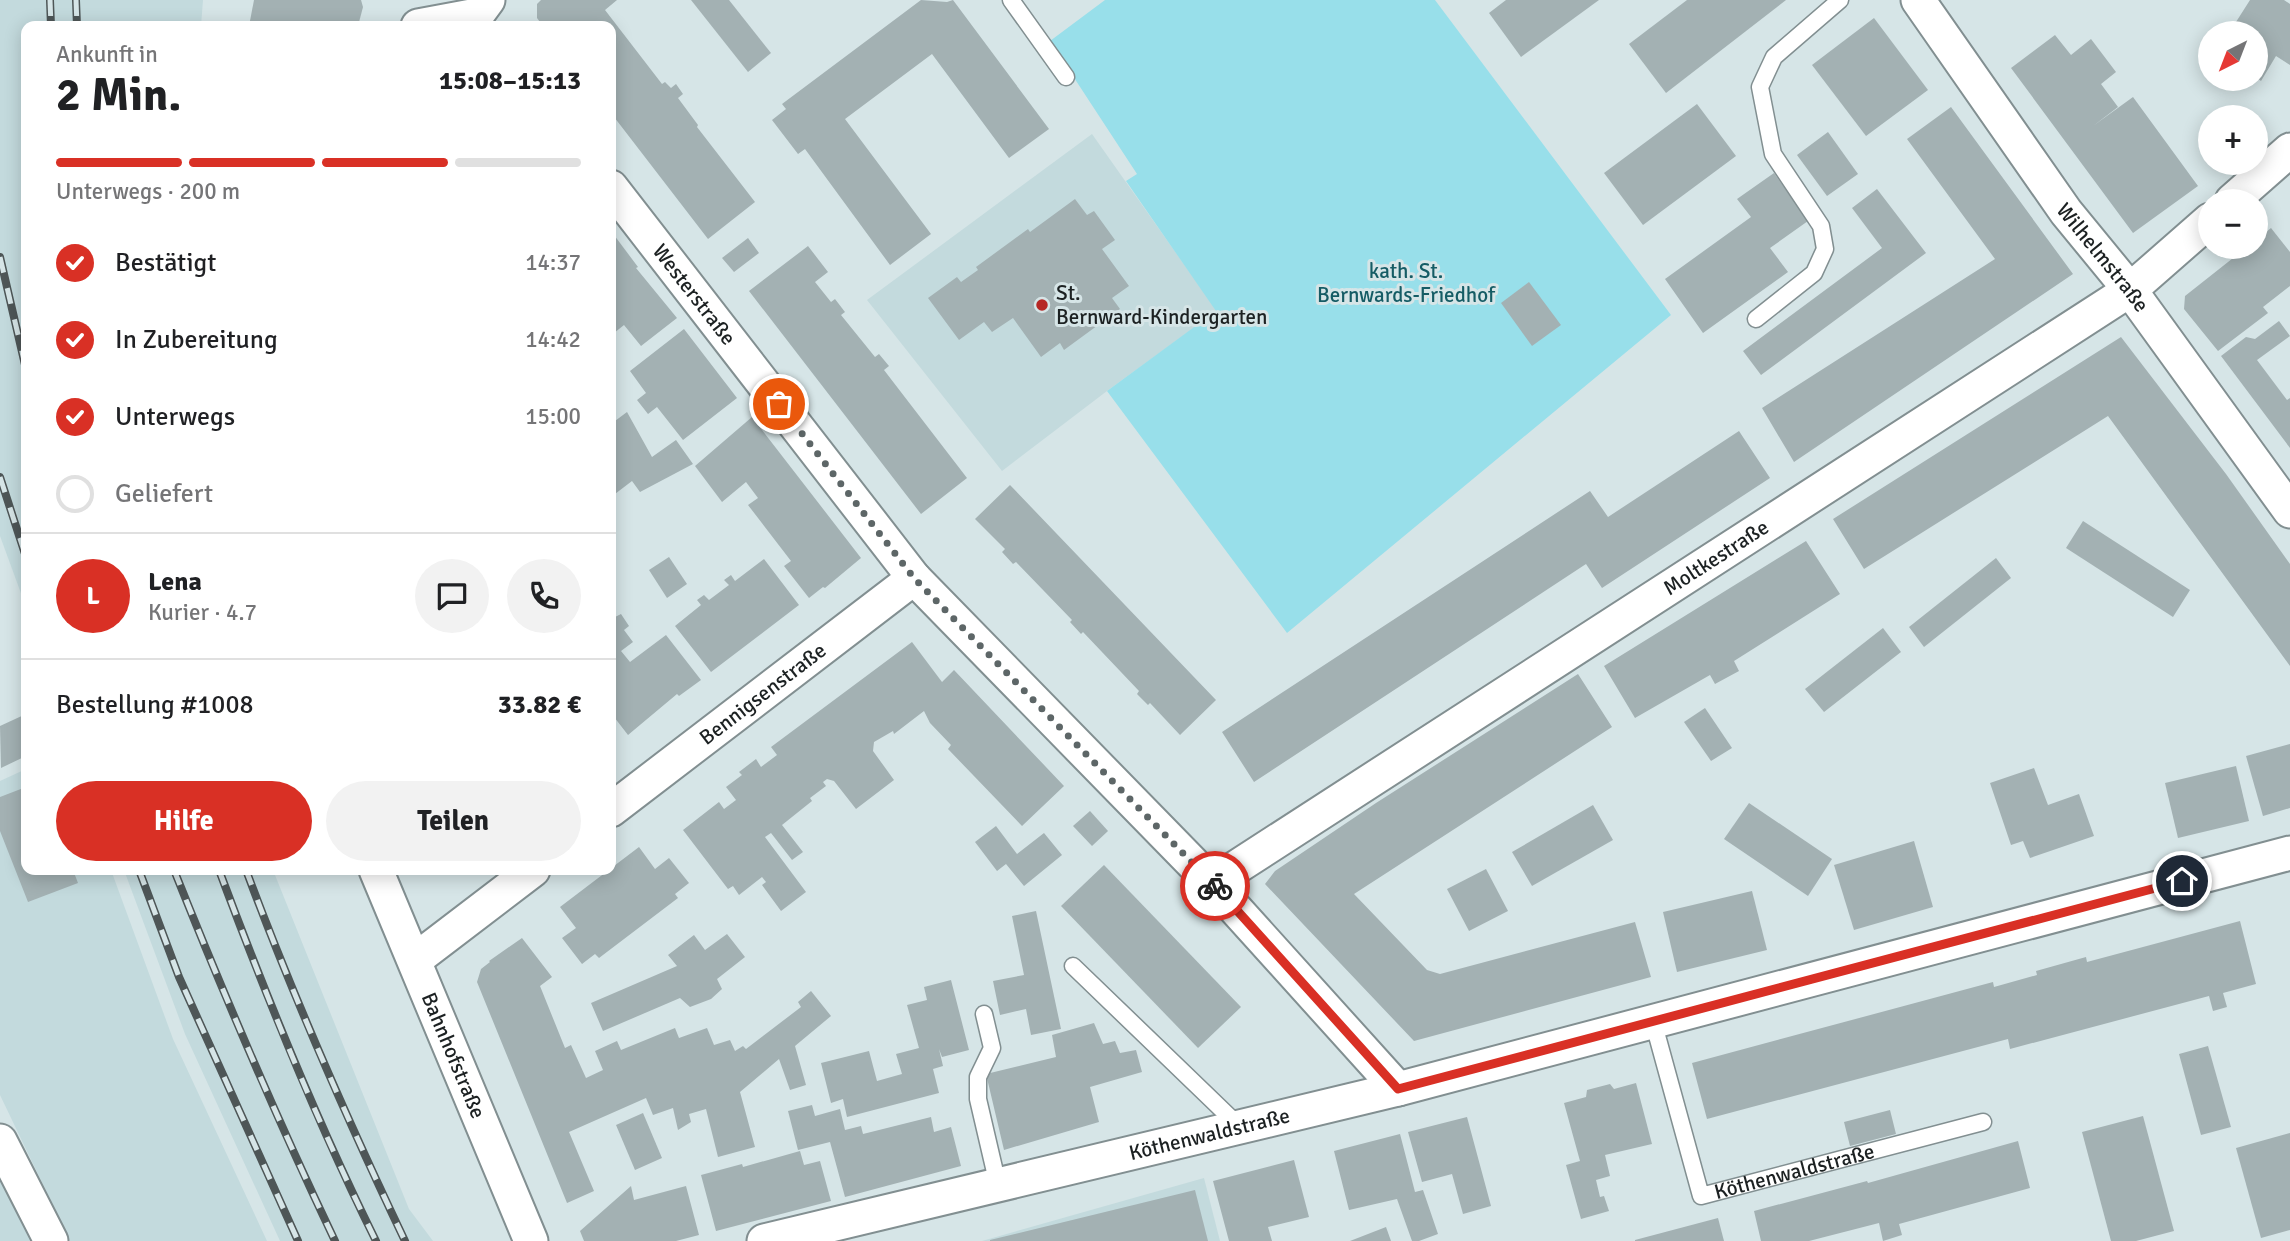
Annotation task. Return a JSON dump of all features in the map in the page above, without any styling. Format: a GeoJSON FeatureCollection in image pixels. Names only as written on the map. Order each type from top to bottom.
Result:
{"type":"FeatureCollection","features":[{"type":"Feature","properties":{"kind":"street"},"geometry":{"type":"LineString","coordinates":[[406,0],[414,21]]}},
{"type":"Feature","properties":{"kind":"street","name":"Wilhelmstraße"},"geometry":{"type":"LineString","coordinates":[[1918,0],[2066,212],[2130,290],[2290,511]]}},
{"type":"Feature","properties":{"kind":"street"},"geometry":{"type":"LineString","coordinates":[[444,21],[484,14]]}},
{"type":"Feature","properties":{"kind":"street"},"geometry":{"type":"LineString","coordinates":[[2246,189],[2290,150]]}},
{"type":"Feature","properties":{"kind":"street","name":"Westerstraße"},"geometry":{"type":"LineString","coordinates":[[616,193],[914,578],[1212,883],[1398,1089]]}},
{"type":"Feature","properties":{"kind":"street","name":"Moltkestraße"},"geometry":{"type":"LineString","coordinates":[[1212,883],[2130,290],[2198,230]]}},
{"type":"Feature","properties":{"kind":"street","name":"Bennigsenstraße"},"geometry":{"type":"LineString","coordinates":[[616,806],[914,578]]}},
{"type":"Feature","properties":{"kind":"street","name":"Köthenwaldstraße"},"geometry":{"type":"LineString","coordinates":[[764,1241],[1398,1089],[2290,853]]}},
{"type":"Feature","properties":{"kind":"street","name":"Bahnhofstraße"},"geometry":{"type":"LineString","coordinates":[[378,875],[531,1241]]}},
{"type":"Feature","properties":{"kind":"street"},"geometry":{"type":"LineString","coordinates":[[415,960],[526,875]]}},
{"type":"Feature","properties":{"kind":"street"},"geometry":{"type":"LineString","coordinates":[[0,1141],[51,1241]]}},
{"type":"Feature","properties":{"kind":"lane"},"geometry":{"type":"LineString","coordinates":[[1012,0],[1066,77]]}},
{"type":"Feature","properties":{"kind":"lane"},"geometry":{"type":"LineString","coordinates":[[1756,320],[1814,273],[1825,249],[1821,226],[1773,154],[1760,87],[1774,57],[1840,0]]}},
{"type":"Feature","properties":{"kind":"lane"},"geometry":{"type":"LineString","coordinates":[[1073,966],[1240,1127]]}},
{"type":"Feature","properties":{"kind":"lane"},"geometry":{"type":"LineString","coordinates":[[984,1014],[992,1048],[978,1077],[978,1099],[998,1185]]}},
{"type":"Feature","properties":{"kind":"lane","name":"Köthenwaldstraße"},"geometry":{"type":"LineString","coordinates":[[1653,1021],[1701,1196],[1983,1122]]}},
{"type":"Feature","properties":{"kind":"shaded area"},"geometry":{"type":"Polygon","coordinates":[[[0,0],[203,0],[201,21],[21,21],[21,593],[0,536],[0,0]]]}},
{"type":"Feature","properties":{"kind":"shaded area","name":"St. Bernward-Kindergarten"},"geometry":{"type":"Polygon","coordinates":[[[1092,134],[1217,311],[1002,471],[867,300],[1092,134]]]}},
{"type":"Feature","properties":{"kind":"shaded area"},"geometry":{"type":"Polygon","coordinates":[[[21,771],[21,875],[113,875],[173,1039],[267,1241],[70,1241],[0,1095],[0,781],[21,771]]]}},
{"type":"Feature","properties":{"kind":"shaded area"},"geometry":{"type":"Polygon","coordinates":[[[126,875],[275,875],[409,1209],[433,1241],[280,1241],[185,1034],[126,875]]]}},
{"type":"Feature","properties":{"kind":"shaded area"},"geometry":{"type":"Polygon","coordinates":[[[0,1167],[37,1241],[0,1241],[0,1167]]]}},
{"type":"Feature","properties":{"kind":"shaded area"},"geometry":{"type":"Polygon","coordinates":[[[1204,1178],[1220,1241],[982,1241],[1204,1178]]]}},
{"type":"Feature","properties":{"kind":"green space","name":"kath. St. Bernwards-Friedhof"},"geometry":{"type":"Polygon","coordinates":[[[1105,0],[1435,0],[1671,315],[1287,633],[1107,391],[1216,311],[1126,181],[1137,174],[1050,41],[1105,0]]]}},
{"type":"Feature","properties":{"kind":"building"},"geometry":{"type":"Polygon","coordinates":[[[254,0],[361,0],[363,7],[359,21],[250,21],[254,0]]]}},
{"type":"Feature","properties":{"kind":"building"},"geometry":{"type":"Polygon","coordinates":[[[541,0],[617,0],[605,10],[613,21],[539,21],[537,4],[541,0]]]}},
{"type":"Feature","properties":{"kind":"building"},"geometry":{"type":"Polygon","coordinates":[[[691,0],[729,0],[771,53],[748,72],[691,0]]]}},
{"type":"Feature","properties":{"kind":"building"},"geometry":{"type":"Polygon","coordinates":[[[921,0],[953,0],[1049,129],[1009,158],[932,54],[845,119],[931,234],[890,265],[805,149],[798,154],[772,120],[786,109],[782,104],[921,0]]]}},
{"type":"Feature","properties":{"kind":"building"},"geometry":{"type":"Polygon","coordinates":[[[1506,0],[1599,0],[1521,57],[1489,13],[1506,0]]]}},
{"type":"Feature","properties":{"kind":"building"},"geometry":{"type":"Polygon","coordinates":[[[1687,0],[1786,0],[1666,93],[1629,44],[1687,0]]]}},
{"type":"Feature","properties":{"kind":"building"},"geometry":{"type":"Polygon","coordinates":[[[2250,0],[2284,0],[2290,4],[2290,65],[2276,56],[2268,69],[2268,21],[2237,21],[2250,0]]]}},
{"type":"Feature","properties":{"kind":"building"},"geometry":{"type":"Polygon","coordinates":[[[1874,18],[1928,90],[1866,136],[1812,65],[1874,18]]]}},
{"type":"Feature","properties":{"kind":"building"},"geometry":{"type":"Polygon","coordinates":[[[616,24],[662,84],[665,82],[671,88],[676,84],[683,94],[678,98],[697,127],[755,202],[708,239],[616,119],[616,24]]]}},
{"type":"Feature","properties":{"kind":"building"},"geometry":{"type":"Polygon","coordinates":[[[2055,35],[2071,55],[2091,39],[2116,72],[2101,84],[2118,107],[2093,126],[2133,97],[2198,186],[2133,233],[2011,68],[2055,35]]]}},
{"type":"Feature","properties":{"kind":"building"},"geometry":{"type":"Polygon","coordinates":[[[1697,104],[1736,156],[1643,225],[1604,173],[1697,104]]]}},
{"type":"Feature","properties":{"kind":"building"},"geometry":{"type":"Polygon","coordinates":[[[1951,107],[2073,274],[1794,462],[1762,408],[1995,259],[1907,139],[1951,107]]]}},
{"type":"Feature","properties":{"kind":"building"},"geometry":{"type":"Polygon","coordinates":[[[1828,132],[1858,174],[1827,196],[1797,155],[1828,132]]]}},
{"type":"Feature","properties":{"kind":"building"},"geometry":{"type":"Polygon","coordinates":[[[1774,173],[1808,221],[1770,248],[1788,272],[1703,333],[1665,279],[1751,217],[1737,199],[1774,173]]]}},
{"type":"Feature","properties":{"kind":"building"},"geometry":{"type":"Polygon","coordinates":[[[1877,189],[1926,253],[1761,375],[1743,351],[1882,248],[1852,208],[1877,189]]]}},
{"type":"Feature","properties":{"kind":"building","name":"St. Bernward-Kindergarten"},"geometry":{"type":"Polygon","coordinates":[[[1075,199],[1087,215],[1094,211],[1115,240],[1102,249],[1129,286],[1112,298],[1120,309],[1064,350],[1060,343],[1041,357],[1013,318],[992,332],[984,322],[959,340],[928,298],[957,277],[961,282],[978,270],[976,267],[1028,229],[1030,232],[1075,199]]]}},
{"type":"Feature","properties":{"kind":"building"},"geometry":{"type":"Polygon","coordinates":[[[2271,228],[2290,252],[2290,286],[2263,307],[2268,313],[2218,351],[2184,309],[2185,296],[2232,259],[2268,259],[2268,230],[2271,228]]]}},
{"type":"Feature","properties":{"kind":"building"},"geometry":{"type":"Polygon","coordinates":[[[616,238],[638,267],[636,268],[677,318],[641,346],[624,325],[616,331],[616,238]]]}},
{"type":"Feature","properties":{"kind":"building"},"geometry":{"type":"Polygon","coordinates":[[[748,238],[759,253],[734,272],[722,258],[748,238]]]}},
{"type":"Feature","properties":{"kind":"building"},"geometry":{"type":"Polygon","coordinates":[[[808,246],[828,272],[815,282],[831,302],[835,299],[845,312],[841,315],[875,357],[879,354],[889,366],[884,370],[967,478],[921,514],[749,291],[808,246]]]}},
{"type":"Feature","properties":{"kind":"building"},"geometry":{"type":"Polygon","coordinates":[[[1529,282],[1561,325],[1532,346],[1501,303],[1529,282]]]}},
{"type":"Feature","properties":{"kind":"building"},"geometry":{"type":"Polygon","coordinates":[[[2279,321],[2290,336],[2257,360],[2287,400],[2290,398],[2290,448],[2221,356],[2246,337],[2255,339],[2279,321]]]}},
{"type":"Feature","properties":{"kind":"building"},"geometry":{"type":"Polygon","coordinates":[[[684,329],[737,398],[683,440],[657,407],[648,414],[637,400],[646,393],[630,371],[684,329]]]}},
{"type":"Feature","properties":{"kind":"building"},"geometry":{"type":"Polygon","coordinates":[[[2121,337],[2226,474],[2290,564],[2290,666],[2108,416],[1864,569],[1833,519],[2121,337]]]}},
{"type":"Feature","properties":{"kind":"building"},"geometry":{"type":"Polygon","coordinates":[[[627,412],[652,457],[676,440],[693,464],[640,492],[632,481],[616,493],[616,420],[627,412]]]}},
{"type":"Feature","properties":{"kind":"building"},"geometry":{"type":"Polygon","coordinates":[[[752,417],[861,558],[809,598],[784,566],[791,561],[748,505],[758,498],[746,482],[722,502],[695,466],[752,417]]]}},
{"type":"Feature","properties":{"kind":"building"},"geometry":{"type":"Polygon","coordinates":[[[1739,431],[1770,478],[1602,588],[1586,564],[1254,782],[1222,732],[1590,491],[1608,517],[1739,431]]]}},
{"type":"Feature","properties":{"kind":"building"},"geometry":{"type":"Polygon","coordinates":[[[1010,485],[1216,700],[1180,735],[1150,703],[1148,705],[1137,694],[1139,691],[1083,632],[1081,634],[1070,622],[1072,620],[1016,562],[1013,564],[1002,552],[1005,549],[975,519],[1010,485]]]}},
{"type":"Feature","properties":{"kind":"building"},"geometry":{"type":"Polygon","coordinates":[[[2083,521],[2190,590],[2173,617],[2066,548],[2083,521]]]}},
{"type":"Feature","properties":{"kind":"building"},"geometry":{"type":"Polygon","coordinates":[[[1806,541],[1840,594],[1734,661],[1739,671],[1715,684],[1710,675],[1635,718],[1604,666],[1806,541]]]}},
{"type":"Feature","properties":{"kind":"building"},"geometry":{"type":"Polygon","coordinates":[[[669,557],[687,584],[667,598],[649,570],[669,557]]]}},
{"type":"Feature","properties":{"kind":"building"},"geometry":{"type":"Polygon","coordinates":[[[1996,558],[2011,578],[1924,647],[1909,627],[1996,558]]]}},
{"type":"Feature","properties":{"kind":"building"},"geometry":{"type":"Polygon","coordinates":[[[764,559],[799,605],[711,672],[675,626],[701,605],[697,600],[704,595],[709,600],[729,585],[724,580],[731,575],[735,581],[764,559]]]}},
{"type":"Feature","properties":{"kind":"building"},"geometry":{"type":"Polygon","coordinates":[[[621,614],[629,626],[624,630],[633,642],[621,651],[630,662],[666,635],[701,680],[679,696],[677,694],[628,735],[616,719],[616,616],[621,614]]]}},
{"type":"Feature","properties":{"kind":"building"},"geometry":{"type":"Polygon","coordinates":[[[1883,628],[1901,652],[1824,712],[1805,689],[1883,628]]]}},
{"type":"Feature","properties":{"kind":"building"},"geometry":{"type":"Polygon","coordinates":[[[912,642],[942,682],[954,670],[1064,786],[1022,826],[948,749],[951,745],[930,723],[924,711],[894,734],[893,731],[874,742],[873,751],[894,780],[856,809],[834,781],[827,779],[823,782],[826,786],[810,798],[812,801],[782,825],[803,852],[792,860],[771,833],[765,837],[806,892],[781,911],[762,885],[766,882],[762,877],[739,895],[733,886],[728,889],[683,830],[719,802],[724,809],[736,800],[726,787],[742,775],[739,772],[756,759],[761,767],[777,755],[771,747],[912,642]]]}},
{"type":"Feature","properties":{"kind":"building"},"geometry":{"type":"Polygon","coordinates":[[[1578,674],[1612,727],[1354,894],[1427,970],[1440,974],[1635,922],[1651,977],[1414,1041],[1265,884],[1275,871],[1376,803],[1578,674]]]}},
{"type":"Feature","properties":{"kind":"building"},"geometry":{"type":"Polygon","coordinates":[[[1705,708],[1732,748],[1711,761],[1684,722],[1705,708]]]}},
{"type":"Feature","properties":{"kind":"building"},"geometry":{"type":"Polygon","coordinates":[[[21,716],[21,758],[1,768],[0,726],[21,716]]]}},
{"type":"Feature","properties":{"kind":"building"},"geometry":{"type":"Polygon","coordinates":[[[2290,744],[2290,808],[2263,816],[2246,756],[2290,744]]]}},
{"type":"Feature","properties":{"kind":"building"},"geometry":{"type":"Polygon","coordinates":[[[2236,766],[2249,821],[2178,838],[2165,783],[2236,766]]]}},
{"type":"Feature","properties":{"kind":"building"},"geometry":{"type":"Polygon","coordinates":[[[2034,768],[2048,805],[2079,794],[2094,836],[2030,858],[2023,841],[2011,845],[1990,783],[2034,768]]]}},
{"type":"Feature","properties":{"kind":"building"},"geometry":{"type":"Polygon","coordinates":[[[21,789],[21,875],[75,875],[78,883],[28,902],[0,831],[0,797],[21,789]]]}},
{"type":"Feature","properties":{"kind":"building"},"geometry":{"type":"Polygon","coordinates":[[[1749,803],[1832,859],[1808,896],[1724,839],[1749,803]]]}},
{"type":"Feature","properties":{"kind":"building"},"geometry":{"type":"Polygon","coordinates":[[[1593,805],[1613,840],[1532,886],[1512,852],[1593,805]]]}},
{"type":"Feature","properties":{"kind":"building"},"geometry":{"type":"Polygon","coordinates":[[[1090,811],[1108,831],[1092,846],[1073,826],[1090,811]]]}},
{"type":"Feature","properties":{"kind":"building"},"geometry":{"type":"Polygon","coordinates":[[[996,826],[1017,854],[1044,833],[1062,855],[1024,886],[1006,864],[997,871],[975,842],[996,826]]]}},
{"type":"Feature","properties":{"kind":"building"},"geometry":{"type":"Polygon","coordinates":[[[1914,841],[1933,907],[1854,930],[1834,865],[1914,841]]]}},
{"type":"Feature","properties":{"kind":"building"},"geometry":{"type":"Polygon","coordinates":[[[639,847],[655,869],[669,858],[689,883],[675,894],[678,898],[599,958],[595,954],[582,964],[562,938],[576,928],[560,907],[602,875],[616,875],[616,864],[639,847]]]}},
{"type":"Feature","properties":{"kind":"building"},"geometry":{"type":"Polygon","coordinates":[[[1104,865],[1241,1007],[1198,1048],[1061,906],[1104,865]]]}},
{"type":"Feature","properties":{"kind":"building"},"geometry":{"type":"Polygon","coordinates":[[[1486,869],[1508,911],[1469,931],[1447,889],[1486,869]]]}},
{"type":"Feature","properties":{"kind":"building"},"geometry":{"type":"Polygon","coordinates":[[[1752,891],[1767,950],[1677,972],[1663,912],[1752,891]]]}},
{"type":"Feature","properties":{"kind":"building"},"geometry":{"type":"Polygon","coordinates":[[[1036,911],[1061,1029],[1031,1035],[1026,1009],[1000,1015],[993,981],[1024,975],[1012,916],[1036,911]]]}},
{"type":"Feature","properties":{"kind":"building"},"geometry":{"type":"Polygon","coordinates":[[[2240,921],[2256,984],[2223,993],[2227,1007],[2213,1011],[2209,996],[2010,1049],[2008,1039],[1707,1119],[1692,1063],[1993,982],[1994,987],[2037,975],[2036,971],[2086,957],[2087,962],[2240,921]]]}},
{"type":"Feature","properties":{"kind":"building"},"geometry":{"type":"Polygon","coordinates":[[[727,934],[745,957],[717,979],[722,989],[711,999],[690,1007],[680,998],[603,1031],[591,1003],[677,966],[668,955],[694,935],[705,950],[727,934]]]}},
{"type":"Feature","properties":{"kind":"building"},"geometry":{"type":"Polygon","coordinates":[[[522,938],[552,977],[540,986],[565,1048],[571,1045],[586,1078],[603,1070],[595,1051],[617,1041],[621,1050],[675,1028],[679,1038],[707,1028],[714,1045],[730,1040],[735,1051],[743,1046],[746,1049],[801,1007],[798,1002],[811,991],[831,1016],[795,1046],[806,1085],[790,1090],[779,1059],[740,1092],[755,1147],[718,1157],[706,1109],[689,1114],[691,1122],[678,1130],[673,1108],[653,1115],[646,1098],[569,1132],[594,1191],[567,1203],[477,982],[481,969],[489,961],[522,938]]]}},
{"type":"Feature","properties":{"kind":"building"},"geometry":{"type":"Polygon","coordinates":[[[951,980],[969,1050],[942,1057],[939,1049],[943,1066],[933,1069],[939,1093],[847,1117],[843,1099],[831,1103],[821,1063],[869,1051],[877,1081],[902,1074],[896,1054],[919,1048],[907,1005],[927,1000],[924,987],[951,980]]]}},
{"type":"Feature","properties":{"kind":"building"},"geometry":{"type":"Polygon","coordinates":[[[1094,1023],[1103,1044],[1115,1041],[1120,1053],[1136,1050],[1142,1072],[1090,1087],[1099,1122],[1004,1150],[986,1074],[1056,1057],[1052,1035],[1094,1023]]]}},
{"type":"Feature","properties":{"kind":"building"},"geometry":{"type":"Polygon","coordinates":[[[2208,1046],[2231,1127],[2201,1135],[2179,1054],[2208,1046]]]}},
{"type":"Feature","properties":{"kind":"building"},"geometry":{"type":"Polygon","coordinates":[[[1636,1083],[1652,1144],[1605,1155],[1610,1176],[1596,1180],[1600,1197],[1604,1196],[1609,1211],[1581,1219],[1566,1165],[1580,1161],[1564,1103],[1586,1097],[1587,1090],[1610,1084],[1614,1089],[1636,1083]]]}},
{"type":"Feature","properties":{"kind":"building"},"geometry":{"type":"Polygon","coordinates":[[[812,1105],[815,1116],[840,1109],[845,1130],[861,1126],[863,1134],[931,1117],[934,1132],[951,1127],[961,1166],[845,1197],[830,1142],[798,1150],[788,1111],[812,1105]]]}},
{"type":"Feature","properties":{"kind":"building"},"geometry":{"type":"Polygon","coordinates":[[[1890,1110],[1896,1134],[1850,1146],[1844,1122],[1890,1110]]]}},
{"type":"Feature","properties":{"kind":"building"},"geometry":{"type":"Polygon","coordinates":[[[643,1113],[662,1158],[635,1170],[616,1125],[643,1113]]]}},
{"type":"Feature","properties":{"kind":"building"},"geometry":{"type":"Polygon","coordinates":[[[2143,1116],[2174,1231],[2136,1241],[2111,1241],[2082,1132],[2143,1116]]]}},
{"type":"Feature","properties":{"kind":"building"},"geometry":{"type":"Polygon","coordinates":[[[1467,1117],[1491,1206],[1463,1214],[1452,1174],[1422,1182],[1408,1132],[1467,1117]]]}},
{"type":"Feature","properties":{"kind":"building"},"geometry":{"type":"Polygon","coordinates":[[[2290,1133],[2290,1230],[2261,1238],[2236,1148],[2290,1133]]]}},
{"type":"Feature","properties":{"kind":"building"},"geometry":{"type":"Polygon","coordinates":[[[1400,1134],[1415,1192],[1423,1190],[1438,1234],[1419,1241],[1412,1241],[1397,1199],[1349,1210],[1334,1151],[1400,1134]]]}},
{"type":"Feature","properties":{"kind":"building"},"geometry":{"type":"Polygon","coordinates":[[[2018,1141],[2030,1188],[1899,1224],[1902,1235],[1883,1241],[1879,1223],[1809,1241],[1761,1241],[1754,1211],[1867,1181],[1868,1183],[2018,1141]]]}},
{"type":"Feature","properties":{"kind":"building"},"geometry":{"type":"Polygon","coordinates":[[[800,1151],[804,1165],[820,1161],[831,1201],[716,1231],[701,1175],[742,1164],[743,1167],[800,1151]]]}},
{"type":"Feature","properties":{"kind":"building"},"geometry":{"type":"Polygon","coordinates":[[[1294,1160],[1309,1217],[1268,1227],[1272,1241],[1229,1241],[1213,1181],[1294,1160]]]}},
{"type":"Feature","properties":{"kind":"building"},"geometry":{"type":"Polygon","coordinates":[[[631,1186],[634,1200],[686,1186],[699,1235],[676,1241],[584,1241],[580,1231],[631,1186]]]}},
{"type":"Feature","properties":{"kind":"building"},"geometry":{"type":"Polygon","coordinates":[[[1195,1190],[1208,1241],[990,1241],[990,1240],[1195,1190]]]}},
{"type":"Feature","properties":{"kind":"building"},"geometry":{"type":"Polygon","coordinates":[[[1718,1218],[1724,1241],[1635,1241],[1635,1240],[1718,1218]]]}},
{"type":"Feature","properties":{"kind":"building"},"geometry":{"type":"Polygon","coordinates":[[[1386,1227],[1391,1241],[1350,1241],[1386,1227]]]}},
{"type":"Feature","properties":{"kind":"railway"},"geometry":{"type":"LineString","coordinates":[[50,0],[51,21]]}},
{"type":"Feature","properties":{"kind":"railway"},"geometry":{"type":"LineString","coordinates":[[76,0],[77,21]]}},
{"type":"Feature","properties":{"kind":"railway"},"geometry":{"type":"LineString","coordinates":[[0,257],[21,347]]}},
{"type":"Feature","properties":{"kind":"railway"},"geometry":{"type":"LineString","coordinates":[[0,477],[21,542]]}},
{"type":"Feature","properties":{"kind":"railway"},"geometry":{"type":"LineString","coordinates":[[141,875],[179,977],[298,1241]]}},
{"type":"Feature","properties":{"kind":"railway"},"geometry":{"type":"LineString","coordinates":[[176,875],[251,1057],[335,1241]]}},
{"type":"Feature","properties":{"kind":"railway"},"geometry":{"type":"LineString","coordinates":[[221,875],[293,1057],[376,1241]]}},
{"type":"Feature","properties":{"kind":"railway"},"geometry":{"type":"LineString","coordinates":[[248,875],[321,1057],[405,1241]]}},
{"type":"Feature","properties":{"kind":"way so far"},"geometry":{"type":"LineString","coordinates":[[779,404],[914,578],[1215,886]]}},
{"type":"Feature","properties":{"kind":"place","name":"St. Bernward-Kindergarten"},"geometry":{"type":"Point","coordinates":[1042,305]}},
{"type":"Feature","properties":{"kind":"route"},"geometry":{"type":"LineString","coordinates":[[1215,886],[1398,1089],[2182,881]]}}]}
